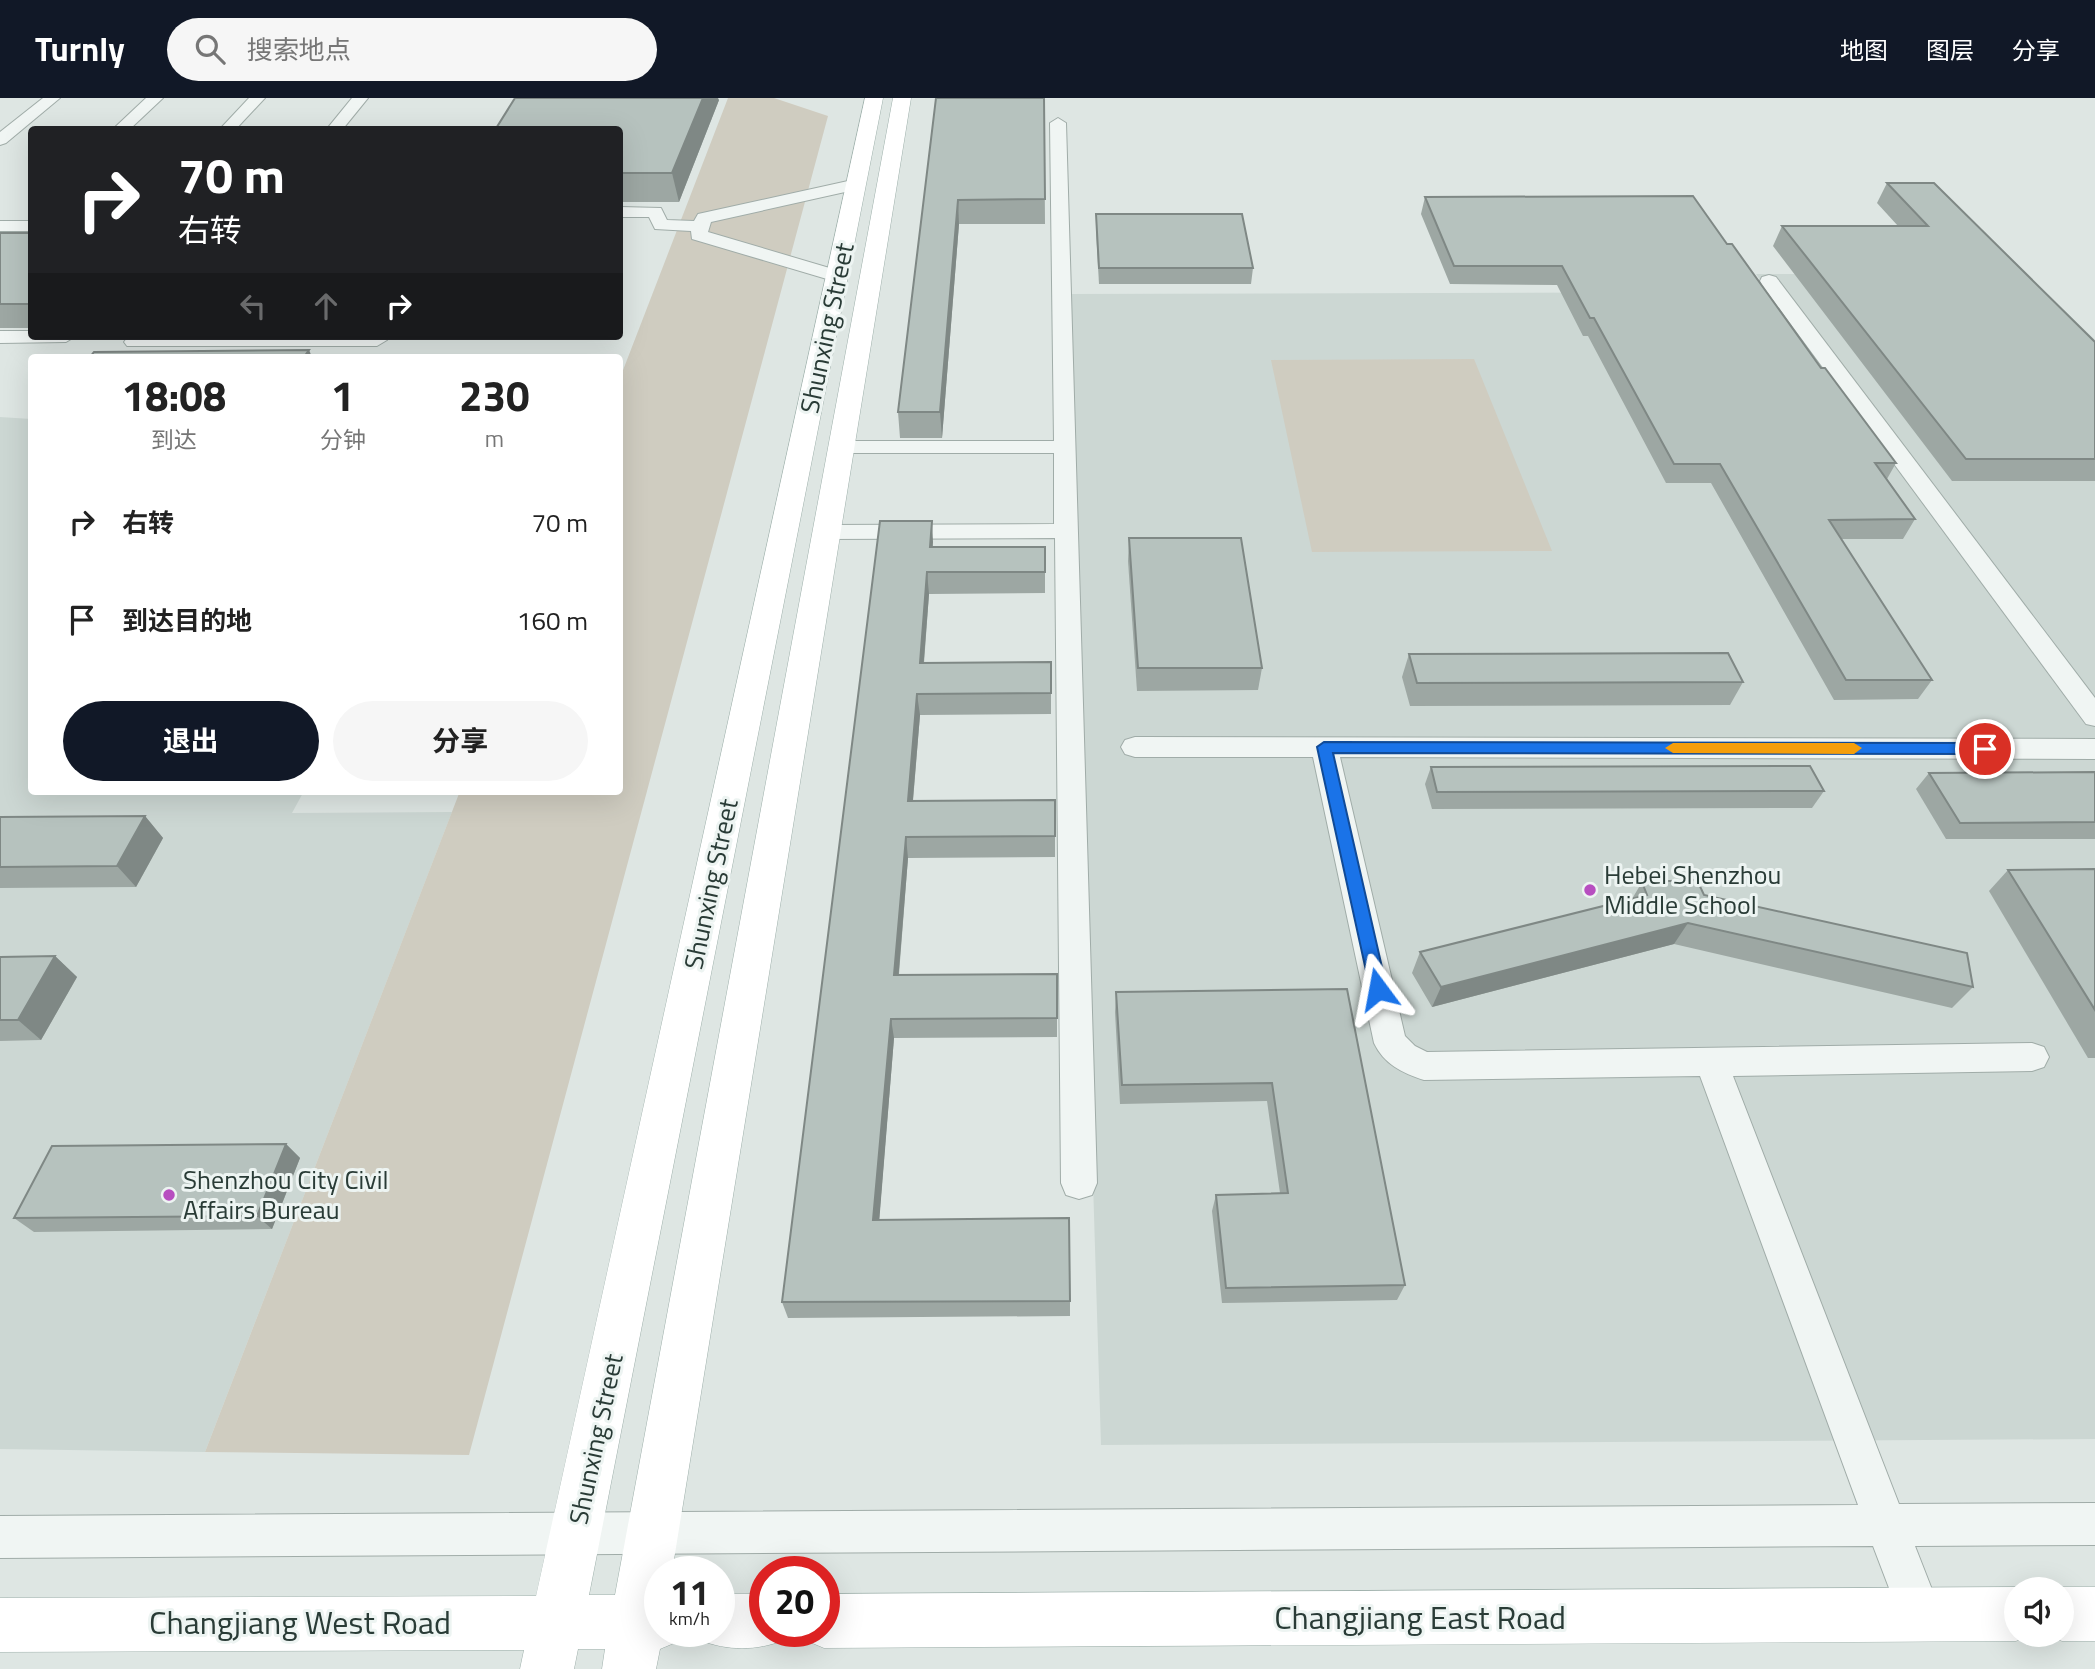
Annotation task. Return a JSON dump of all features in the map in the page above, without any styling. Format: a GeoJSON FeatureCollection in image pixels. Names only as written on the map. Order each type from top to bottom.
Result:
{"type":"FeatureCollection","features":[{"type":"Feature","properties":{"kind":"main road","name":"Shunxing Street"},"geometry":{"type":"LineString","coordinates":[[605,1637],[576,1534],[874,98]]}},
{"type":"Feature","properties":{"kind":"main road","name":"Shunxing Street"},"geometry":{"type":"LineString","coordinates":[[605,1637],[653,1533],[902,98]]}},
{"type":"Feature","properties":{"kind":"main road","name":"Changjiang East Road"},"geometry":{"type":"LineString","coordinates":[[840,1621],[2004,1614]]}},
{"type":"Feature","properties":{"kind":"main road"},"geometry":{"type":"LineString","coordinates":[[2074,1614],[2095,1614]]}},
{"type":"Feature","properties":{"kind":"main road","name":"Changjiang West Road"},"geometry":{"type":"LineString","coordinates":[[0,1625],[605,1637]]}},
{"type":"Feature","properties":{"kind":"street"},"geometry":{"type":"LineString","coordinates":[[0,140],[52,98]]}},
{"type":"Feature","properties":{"kind":"street"},"geometry":{"type":"LineString","coordinates":[[124,126],[155,98]]}},
{"type":"Feature","properties":{"kind":"street"},"geometry":{"type":"LineString","coordinates":[[230,126],[257,98]]}},
{"type":"Feature","properties":{"kind":"street"},"geometry":{"type":"LineString","coordinates":[[336,126],[360,98]]}},
{"type":"Feature","properties":{"kind":"street"},"geometry":{"type":"LineString","coordinates":[[1058,123],[1079,1183]]}},
{"type":"Feature","properties":{"kind":"street"},"geometry":{"type":"LineString","coordinates":[[838,276],[698,235],[705,218],[857,184]]}},
{"type":"Feature","properties":{"kind":"street"},"geometry":{"type":"LineString","coordinates":[[6,226],[28,211]]}},
{"type":"Feature","properties":{"kind":"street"},"geometry":{"type":"LineString","coordinates":[[623,212],[655,212],[661,225],[701,226]]}},
{"type":"Feature","properties":{"kind":"street"},"geometry":{"type":"LineString","coordinates":[[6,226],[28,226]]}},
{"type":"Feature","properties":{"kind":"street"},"geometry":{"type":"LineString","coordinates":[[1769,281],[2095,717]]}},
{"type":"Feature","properties":{"kind":"street"},"geometry":{"type":"LineString","coordinates":[[0,337],[28,337]]}},
{"type":"Feature","properties":{"kind":"street"},"geometry":{"type":"LineString","coordinates":[[123,354],[135,340]]}},
{"type":"Feature","properties":{"kind":"street"},"geometry":{"type":"LineString","coordinates":[[841,447],[1064,447]]}},
{"type":"Feature","properties":{"kind":"street"},"geometry":{"type":"LineString","coordinates":[[827,532],[1066,531]]}},
{"type":"Feature","properties":{"kind":"street"},"geometry":{"type":"LineString","coordinates":[[1135,747],[2095,749]]}},
{"type":"Feature","properties":{"kind":"street"},"geometry":{"type":"LineString","coordinates":[[1324,747],[1390,1043],[1404,1056],[1424,1066],[2032,1057]]}},
{"type":"Feature","properties":{"kind":"street"},"geometry":{"type":"LineString","coordinates":[[1711,1062],[1920,1615]]}},
{"type":"Feature","properties":{"kind":"street"},"geometry":{"type":"LineString","coordinates":[[0,1537],[2095,1524]]}},
{"type":"Feature","properties":{"kind":"shaded area"},"geometry":{"type":"Polygon","coordinates":[[[728,98],[774,98],[828,116],[469,1455],[205,1452],[458,795],[623,795],[623,370],[728,98]]]}},
{"type":"Feature","properties":{"kind":"shaded area","name":"Hebei Shenzhou Middle School"},"geometry":{"type":"Polygon","coordinates":[[[1756,274],[2027,274],[2095,340],[2095,1439],[1101,1445],[1066,294],[1768,292],[1756,274]]]}},
{"type":"Feature","properties":{"kind":"shaded area"},"geometry":{"type":"Polygon","coordinates":[[[1474,359],[1552,551],[1312,552],[1271,360],[1474,359]]]}},
{"type":"Feature","properties":{"kind":"shaded area"},"geometry":{"type":"Polygon","coordinates":[[[0,417],[28,419],[28,795],[302,795],[292,813],[452,812],[205,1452],[0,1449],[0,417]]]}},
{"type":"Feature","properties":{"kind":"building"},"geometry":{"type":"Polygon","coordinates":[[[515,98],[703,98],[672,173],[623,173],[623,126],[498,126],[515,98]]]}},
{"type":"Feature","properties":{"kind":"building"},"geometry":{"type":"Polygon","coordinates":[[[936,98],[1044,98],[1045,199],[958,200],[940,412],[898,412],[936,98]]]}},
{"type":"Feature","properties":{"kind":"building"},"geometry":{"type":"Polygon","coordinates":[[[1887,183],[1934,183],[2095,342],[2095,459],[1966,459],[1782,226],[1928,226],[1887,183]]]}},
{"type":"Feature","properties":{"kind":"building"},"geometry":{"type":"Polygon","coordinates":[[[1693,196],[1727,244],[1732,244],[1821,368],[1825,368],[1896,463],[1875,463],[1915,519],[1829,520],[1932,680],[1846,680],[1720,464],[1674,464],[1594,318],[1590,318],[1562,266],[1454,266],[1425,197],[1693,196]]]}},
{"type":"Feature","properties":{"kind":"building"},"geometry":{"type":"Polygon","coordinates":[[[1096,214],[1242,214],[1253,268],[1099,268],[1096,214]]]}},
{"type":"Feature","properties":{"kind":"building"},"geometry":{"type":"Polygon","coordinates":[[[0,233],[28,233],[28,304],[0,304],[0,233]]]}},
{"type":"Feature","properties":{"kind":"building"},"geometry":{"type":"Polygon","coordinates":[[[309,350],[306,354],[92,354],[309,350]]]}},
{"type":"Feature","properties":{"kind":"building"},"geometry":{"type":"Polygon","coordinates":[[[880,521],[932,521],[930,547],[1045,547],[1045,572],[927,572],[920,663],[1051,662],[1051,693],[917,694],[908,801],[1055,800],[1055,836],[906,837],[894,975],[1057,974],[1057,1018],[891,1019],[873,1220],[1069,1218],[1070,1301],[782,1302],[880,521]]]}},
{"type":"Feature","properties":{"kind":"building"},"geometry":{"type":"Polygon","coordinates":[[[1129,538],[1241,538],[1262,668],[1138,668],[1129,538]]]}},
{"type":"Feature","properties":{"kind":"building"},"geometry":{"type":"Polygon","coordinates":[[[1728,653],[1743,682],[1417,683],[1409,654],[1728,653]]]}},
{"type":"Feature","properties":{"kind":"building"},"geometry":{"type":"Polygon","coordinates":[[[1810,766],[1824,791],[1437,792],[1431,767],[1810,766]]]}},
{"type":"Feature","properties":{"kind":"building"},"geometry":{"type":"Polygon","coordinates":[[[2095,772],[2095,822],[1960,823],[1929,773],[2095,772]]]}},
{"type":"Feature","properties":{"kind":"building"},"geometry":{"type":"Polygon","coordinates":[[[145,816],[117,866],[0,867],[0,817],[145,816]]]}},
{"type":"Feature","properties":{"kind":"building"},"geometry":{"type":"Polygon","coordinates":[[[2095,869],[2095,1010],[2008,870],[2095,869]]]}},
{"type":"Feature","properties":{"kind":"building"},"geometry":{"type":"Polygon","coordinates":[[[1697,880],[1704,895],[1967,953],[1973,987],[1688,923],[1441,987],[1420,952],[1647,895],[1642,882],[1697,880]]]}},
{"type":"Feature","properties":{"kind":"building"},"geometry":{"type":"Polygon","coordinates":[[[55,956],[18,1020],[0,1020],[0,957],[55,956]]]}},
{"type":"Feature","properties":{"kind":"building"},"geometry":{"type":"Polygon","coordinates":[[[1347,989],[1405,1285],[1226,1288],[1216,1195],[1288,1193],[1272,1083],[1122,1085],[1116,992],[1347,989]]]}},
{"type":"Feature","properties":{"kind":"building","name":"Shenzhou City Civil Affairs Bureau"},"geometry":{"type":"Polygon","coordinates":[[[286,1144],[257,1216],[14,1218],[52,1146],[286,1144]]]}},
{"type":"Feature","properties":{"kind":"slow traffic"},"geometry":{"type":"LineString","coordinates":[[1673,748],[1854,748]]}},
{"type":"Feature","properties":{"kind":"place","name":"Hebei Shenzhou Middle School"},"geometry":{"type":"Point","coordinates":[1590,890]}},
{"type":"Feature","properties":{"kind":"place","name":"Shenzhou City Civil Affairs Bureau"},"geometry":{"type":"Point","coordinates":[169,1195]}},
{"type":"Feature","properties":{"kind":"route"},"geometry":{"type":"LineString","coordinates":[[1378,989],[1324,747],[1985,749]]}}]}
